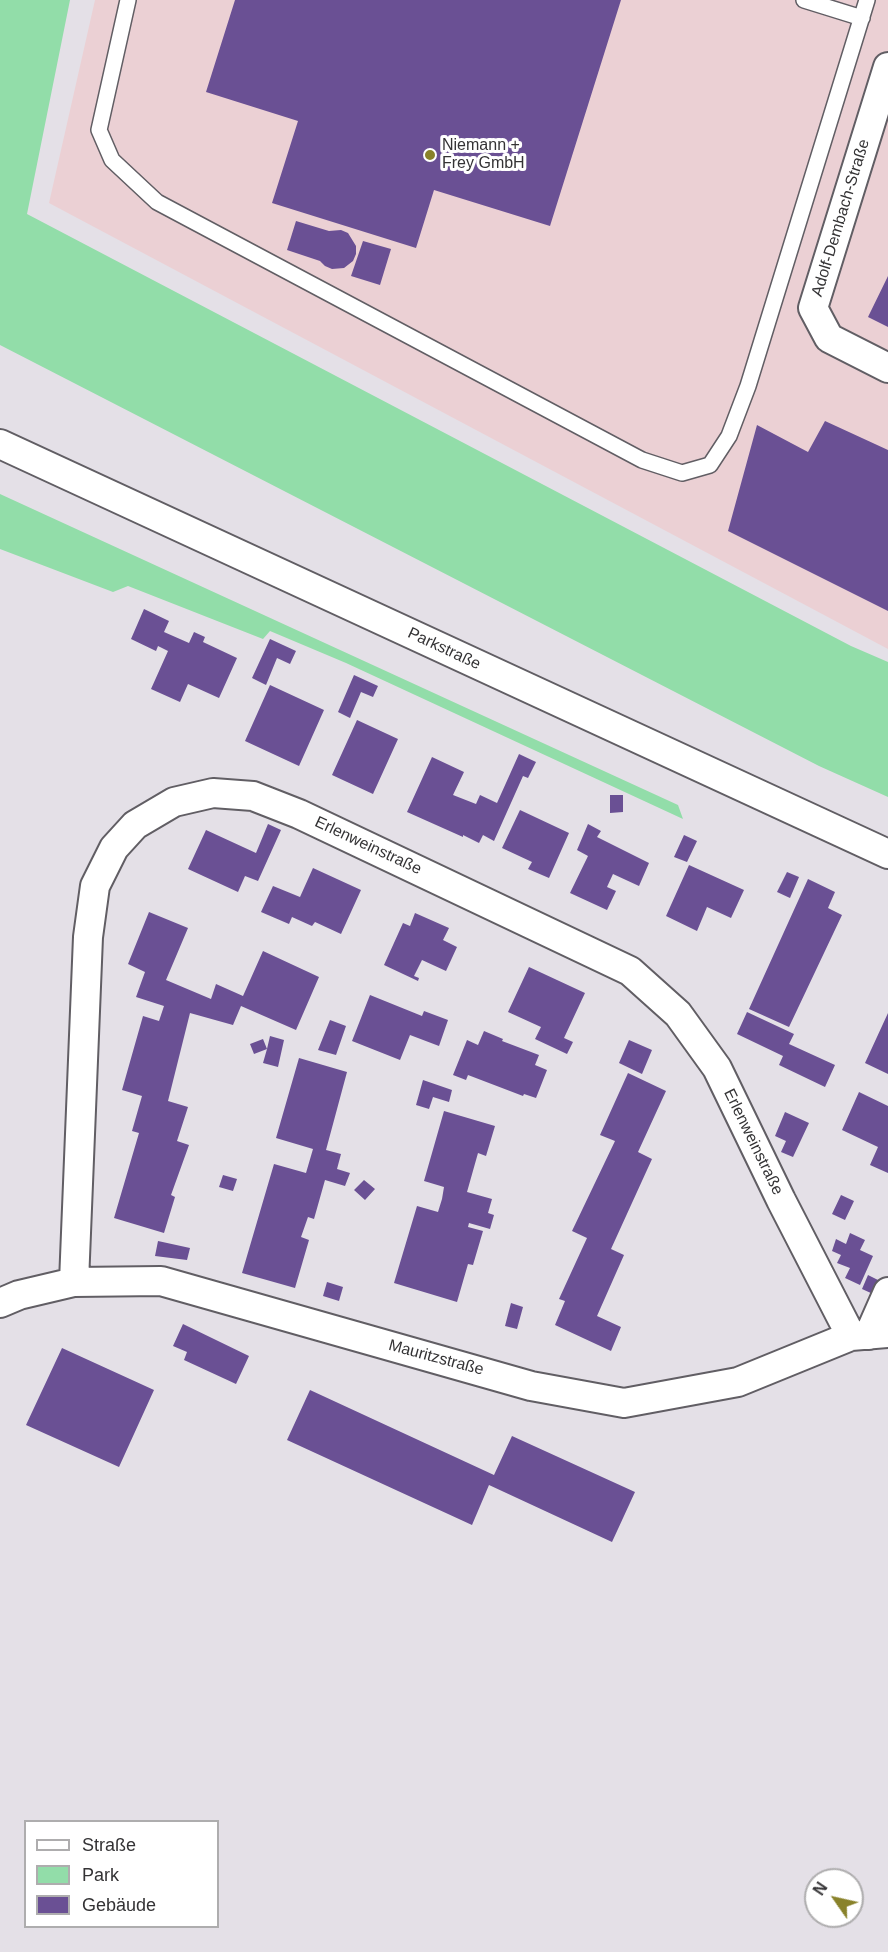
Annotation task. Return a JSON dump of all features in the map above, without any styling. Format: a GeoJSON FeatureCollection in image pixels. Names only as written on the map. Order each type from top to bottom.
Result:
{"type":"FeatureCollection","features":[{"type":"Feature","properties":{"kind":"street","name":"Adolf-Dembach-Straße"},"geometry":{"type":"LineString","coordinates":[[888,67],[813,308],[829,338],[888,368]]}},
{"type":"Feature","properties":{"kind":"street","name":"Parkstraße"},"geometry":{"type":"LineString","coordinates":[[0,444],[888,854]]}},
{"type":"Feature","properties":{"kind":"street","name":"Erlenweinstraße"},"geometry":{"type":"LineString","coordinates":[[74,1282],[88,937],[95,886],[114,848],[135,825],[174,802],[213,793],[253,796],[305,816],[630,970],[678,1014],[717,1068],[781,1200],[869,1335]]}},
{"type":"Feature","properties":{"kind":"street","name":"Mauritzstraße"},"geometry":{"type":"LineString","coordinates":[[0,1303],[19,1295],[74,1282],[161,1281],[531,1386],[624,1403],[738,1382],[869,1335]]}},
{"type":"Feature","properties":{"kind":"street"},"geometry":{"type":"LineString","coordinates":[[869,1335],[888,1293]]}},
{"type":"Feature","properties":{"kind":"lane"},"geometry":{"type":"LineString","coordinates":[[128,0],[99,130],[112,160],[157,202],[642,460],[682,473],[710,465],[729,435],[748,387],[867,0]]}},
{"type":"Feature","properties":{"kind":"lane"},"geometry":{"type":"LineString","coordinates":[[804,0],[862,18]]}},
{"type":"Feature","properties":{"kind":"shaded area"},"geometry":{"type":"Polygon","coordinates":[[[95,0],[888,0],[888,649],[49,203],[95,0]]]}},
{"type":"Feature","properties":{"kind":"green space"},"geometry":{"type":"Polygon","coordinates":[[[0,0],[70,0],[27,214],[851,646],[888,662],[888,797],[819,766],[0,345],[0,0]]]}},
{"type":"Feature","properties":{"kind":"green space"},"geometry":{"type":"Polygon","coordinates":[[[0,494],[678,805],[683,819],[346,663],[270,631],[263,639],[128,586],[113,592],[0,549],[0,494]]]}},
{"type":"Feature","properties":{"kind":"building","name":"Niemann + Frey GmbH"},"geometry":{"type":"Polygon","coordinates":[[[235,0],[621,0],[550,226],[434,190],[416,248],[272,203],[298,121],[206,92],[235,0]]]}},
{"type":"Feature","properties":{"kind":"building"},"geometry":{"type":"Polygon","coordinates":[[[296,221],[329,231],[341,230],[348,233],[356,246],[353,261],[344,268],[332,269],[320,261],[287,250],[296,221]]]}},
{"type":"Feature","properties":{"kind":"building"},"geometry":{"type":"Polygon","coordinates":[[[363,241],[391,249],[380,285],[351,276],[363,241]]]}},
{"type":"Feature","properties":{"kind":"building"},"geometry":{"type":"Polygon","coordinates":[[[888,276],[888,327],[868,317],[888,276]]]}},
{"type":"Feature","properties":{"kind":"building"},"geometry":{"type":"Polygon","coordinates":[[[825,421],[888,450],[888,611],[728,531],[757,425],[808,452],[825,421]]]}},
{"type":"Feature","properties":{"kind":"building"},"geometry":{"type":"Polygon","coordinates":[[[144,609],[169,621],[164,632],[189,643],[194,632],[205,637],[203,642],[237,658],[219,698],[188,684],[180,702],[151,689],[168,651],[158,646],[156,651],[131,639],[144,609]]]}},
{"type":"Feature","properties":{"kind":"building"},"geometry":{"type":"Polygon","coordinates":[[[270,639],[296,651],[290,664],[277,658],[266,685],[252,678],[270,639]]]}},
{"type":"Feature","properties":{"kind":"building"},"geometry":{"type":"Polygon","coordinates":[[[354,675],[378,686],[373,697],[361,692],[350,718],[338,712],[354,675]]]}},
{"type":"Feature","properties":{"kind":"building"},"geometry":{"type":"Polygon","coordinates":[[[270,685],[324,710],[299,766],[245,741],[270,685]]]}},
{"type":"Feature","properties":{"kind":"building"},"geometry":{"type":"Polygon","coordinates":[[[357,720],[398,739],[373,794],[332,775],[357,720]]]}},
{"type":"Feature","properties":{"kind":"building"},"geometry":{"type":"Polygon","coordinates":[[[519,754],[536,762],[528,778],[523,776],[494,841],[483,835],[479,843],[407,812],[432,757],[464,772],[453,795],[476,804],[480,795],[497,803],[519,754]]]}},
{"type":"Feature","properties":{"kind":"building"},"geometry":{"type":"Polygon","coordinates":[[[610,795],[623,795],[623,812],[610,813],[610,795]]]}},
{"type":"Feature","properties":{"kind":"building"},"geometry":{"type":"Polygon","coordinates":[[[520,810],[569,833],[549,878],[528,869],[532,862],[502,848],[520,810]]]}},
{"type":"Feature","properties":{"kind":"building"},"geometry":{"type":"Polygon","coordinates":[[[268,824],[281,830],[258,881],[245,876],[238,892],[188,869],[206,830],[256,853],[268,824]]]}},
{"type":"Feature","properties":{"kind":"building"},"geometry":{"type":"Polygon","coordinates":[[[588,824],[601,831],[597,837],[649,863],[639,886],[613,874],[607,887],[616,891],[607,910],[570,893],[588,856],[577,850],[588,824]]]}},
{"type":"Feature","properties":{"kind":"building"},"geometry":{"type":"Polygon","coordinates":[[[684,835],[697,841],[687,862],[674,857],[684,835]]]}},
{"type":"Feature","properties":{"kind":"building"},"geometry":{"type":"Polygon","coordinates":[[[689,865],[744,890],[731,918],[707,907],[697,931],[666,916],[689,865]]]}},
{"type":"Feature","properties":{"kind":"building"},"geometry":{"type":"Polygon","coordinates":[[[313,868],[361,890],[341,934],[315,922],[312,926],[292,917],[289,924],[261,912],[273,886],[300,897],[313,868]]]}},
{"type":"Feature","properties":{"kind":"building"},"geometry":{"type":"Polygon","coordinates":[[[787,872],[799,877],[790,898],[777,892],[787,872]]]}},
{"type":"Feature","properties":{"kind":"building"},"geometry":{"type":"Polygon","coordinates":[[[808,879],[835,892],[828,908],[842,915],[789,1027],[749,1009],[808,879]]]}},
{"type":"Feature","properties":{"kind":"building"},"geometry":{"type":"Polygon","coordinates":[[[149,912],[188,928],[166,980],[211,999],[216,984],[243,996],[263,951],[319,977],[296,1030],[241,1006],[233,1025],[190,1013],[168,1101],[188,1107],[177,1141],[189,1145],[171,1195],[175,1197],[164,1233],[114,1218],[139,1133],[132,1131],[142,1096],[122,1090],[143,1016],[159,1021],[164,1006],[136,997],[145,972],[128,964],[149,912]]]}},
{"type":"Feature","properties":{"kind":"building"},"geometry":{"type":"Polygon","coordinates":[[[415,913],[449,928],[443,940],[457,947],[446,971],[422,960],[414,976],[419,978],[418,981],[384,965],[403,923],[410,926],[415,913]]]}},
{"type":"Feature","properties":{"kind":"building"},"geometry":{"type":"Polygon","coordinates":[[[529,967],[585,993],[564,1038],[573,1042],[567,1054],[535,1039],[541,1027],[508,1012],[529,967]]]}},
{"type":"Feature","properties":{"kind":"building"},"geometry":{"type":"Polygon","coordinates":[[[370,995],[422,1016],[424,1011],[448,1020],[439,1046],[410,1035],[400,1060],[352,1041],[370,995]]]}},
{"type":"Feature","properties":{"kind":"building"},"geometry":{"type":"Polygon","coordinates":[[[747,1012],[794,1034],[789,1044],[835,1065],[825,1087],[779,1065],[783,1056],[737,1034],[747,1012]]]}},
{"type":"Feature","properties":{"kind":"building"},"geometry":{"type":"Polygon","coordinates":[[[888,1013],[888,1074],[865,1063],[888,1013]]]}},
{"type":"Feature","properties":{"kind":"building"},"geometry":{"type":"Polygon","coordinates":[[[330,1020],[346,1026],[336,1055],[318,1050],[330,1020]]]}},
{"type":"Feature","properties":{"kind":"building"},"geometry":{"type":"Polygon","coordinates":[[[484,1031],[503,1039],[502,1041],[539,1055],[535,1065],[547,1070],[536,1098],[524,1094],[523,1096],[468,1075],[466,1080],[453,1075],[467,1040],[478,1045],[484,1031]]]}},
{"type":"Feature","properties":{"kind":"building"},"geometry":{"type":"Polygon","coordinates":[[[270,1036],[284,1040],[278,1067],[263,1063],[270,1036]]]}},
{"type":"Feature","properties":{"kind":"building"},"geometry":{"type":"Polygon","coordinates":[[[263,1039],[267,1049],[254,1054],[250,1044],[263,1039]]]}},
{"type":"Feature","properties":{"kind":"building"},"geometry":{"type":"Polygon","coordinates":[[[629,1040],[652,1050],[642,1074],[619,1063],[629,1040]]]}},
{"type":"Feature","properties":{"kind":"building"},"geometry":{"type":"Polygon","coordinates":[[[299,1058],[347,1072],[326,1150],[341,1154],[337,1169],[350,1173],[345,1186],[325,1180],[314,1219],[308,1217],[301,1237],[309,1240],[295,1288],[242,1273],[274,1164],[306,1173],[313,1149],[276,1138],[299,1058]]]}},
{"type":"Feature","properties":{"kind":"building"},"geometry":{"type":"Polygon","coordinates":[[[628,1073],[666,1091],[638,1152],[652,1159],[611,1249],[624,1255],[597,1316],[621,1327],[611,1351],[555,1325],[565,1301],[559,1299],[587,1238],[572,1231],[615,1141],[600,1135],[628,1073]]]}},
{"type":"Feature","properties":{"kind":"building"},"geometry":{"type":"Polygon","coordinates":[[[423,1080],[452,1090],[449,1102],[433,1097],[429,1109],[416,1105],[423,1080]]]}},
{"type":"Feature","properties":{"kind":"building"},"geometry":{"type":"Polygon","coordinates":[[[859,1092],[888,1106],[888,1173],[870,1165],[878,1147],[842,1130],[859,1092]]]}},
{"type":"Feature","properties":{"kind":"building"},"geometry":{"type":"Polygon","coordinates":[[[444,1111],[495,1126],[486,1156],[478,1153],[467,1192],[492,1199],[488,1213],[494,1215],[490,1229],[469,1223],[468,1227],[483,1231],[473,1265],[468,1264],[457,1302],[394,1283],[417,1206],[438,1212],[442,1199],[444,1187],[424,1181],[444,1111]]]}},
{"type":"Feature","properties":{"kind":"building"},"geometry":{"type":"Polygon","coordinates":[[[785,1112],[809,1123],[793,1157],[781,1152],[786,1141],[775,1136],[785,1112]]]}},
{"type":"Feature","properties":{"kind":"building"},"geometry":{"type":"Polygon","coordinates":[[[223,1175],[237,1179],[233,1191],[219,1187],[223,1175]]]}},
{"type":"Feature","properties":{"kind":"building"},"geometry":{"type":"Polygon","coordinates":[[[364,1180],[375,1189],[365,1200],[354,1190],[364,1180]]]}},
{"type":"Feature","properties":{"kind":"building"},"geometry":{"type":"Polygon","coordinates":[[[841,1195],[854,1201],[845,1220],[832,1214],[841,1195]]]}},
{"type":"Feature","properties":{"kind":"building"},"geometry":{"type":"Polygon","coordinates":[[[850,1233],[865,1240],[860,1250],[873,1256],[860,1285],[845,1278],[850,1268],[837,1263],[841,1255],[832,1251],[836,1239],[846,1244],[850,1233]]]}},
{"type":"Feature","properties":{"kind":"building"},"geometry":{"type":"Polygon","coordinates":[[[158,1241],[190,1248],[187,1260],[155,1256],[158,1241]]]}},
{"type":"Feature","properties":{"kind":"building"},"geometry":{"type":"Polygon","coordinates":[[[868,1275],[880,1281],[873,1294],[862,1289],[868,1275]]]}},
{"type":"Feature","properties":{"kind":"building"},"geometry":{"type":"Polygon","coordinates":[[[327,1282],[343,1287],[339,1301],[323,1296],[327,1282]]]}},
{"type":"Feature","properties":{"kind":"building"},"geometry":{"type":"Polygon","coordinates":[[[511,1303],[523,1307],[517,1329],[505,1326],[511,1303]]]}},
{"type":"Feature","properties":{"kind":"building"},"geometry":{"type":"Polygon","coordinates":[[[183,1324],[249,1356],[236,1384],[184,1360],[187,1352],[173,1346],[183,1324]]]}},
{"type":"Feature","properties":{"kind":"building"},"geometry":{"type":"Polygon","coordinates":[[[62,1348],[154,1390],[119,1467],[26,1425],[62,1348]]]}},
{"type":"Feature","properties":{"kind":"building"},"geometry":{"type":"Polygon","coordinates":[[[310,1390],[494,1475],[512,1436],[635,1492],[612,1542],[489,1485],[472,1525],[287,1440],[310,1390]]]}},
{"type":"Feature","properties":{"kind":"place","name":"Niemann + Frey GmbH"},"geometry":{"type":"Point","coordinates":[430,155]}}]}
